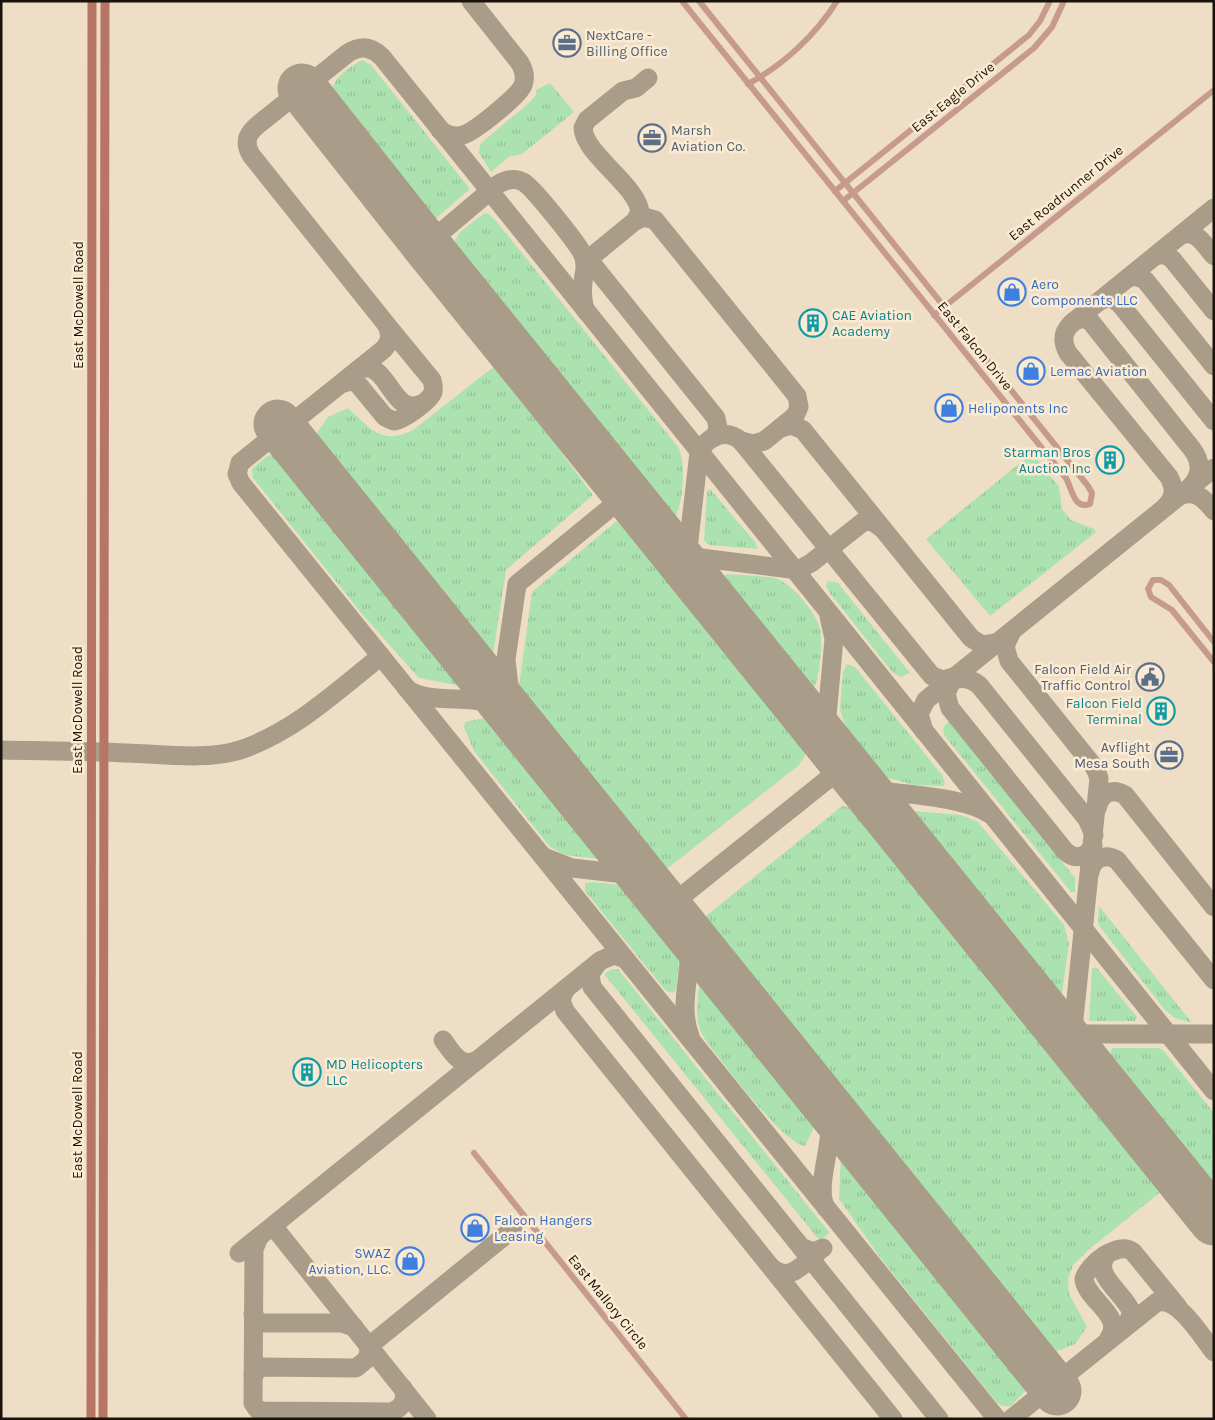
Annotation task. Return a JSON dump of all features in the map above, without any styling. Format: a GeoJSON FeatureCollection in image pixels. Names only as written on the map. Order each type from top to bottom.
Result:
{"type":"FeatureCollection","features":[{"type":"Feature","properties":{"kind":"main road","name":"East McDowell Road"},"geometry":{"type":"LineString","coordinates":[[90,1419],[92,1]]}},
{"type":"Feature","properties":{"kind":"main road","name":"East McDowell Road"},"geometry":{"type":"LineString","coordinates":[[103,1419],[105,1]]}},
{"type":"Feature","properties":{"kind":"main road"},"geometry":{"type":"LineString","coordinates":[[91,1234],[103,1234]]}},
{"type":"Feature","properties":{"kind":"street","name":"East Falcon Drive"},"geometry":{"type":"LineString","coordinates":[[682,1],[1066,478],[1078,503],[1082,505],[1090,504],[1092,493],[1088,486],[699,1]]}},
{"type":"Feature","properties":{"kind":"street"},"geometry":{"type":"LineString","coordinates":[[748,84],[760,78],[802,44],[823,24],[837,1]]}},
{"type":"Feature","properties":{"kind":"street","name":"East Eagle Drive"},"geometry":{"type":"LineString","coordinates":[[835,191],[1029,35],[1040,21],[1050,1]]}},
{"type":"Feature","properties":{"kind":"street","name":"East Eagle Drive"},"geometry":{"type":"LineString","coordinates":[[844,201],[1042,40],[1057,18],[1064,1]]}},
{"type":"Feature","properties":{"kind":"street","name":"East Roadrunner Drive"},"geometry":{"type":"LineString","coordinates":[[934,314],[1214,90]]}},
{"type":"Feature","properties":{"kind":"street"},"geometry":{"type":"LineString","coordinates":[[940,107],[948,117]]}},
{"type":"Feature","properties":{"kind":"street"},"geometry":{"type":"LineString","coordinates":[[1214,642],[1169,585],[1162,580],[1153,580],[1148,589],[1151,597],[1172,610],[1214,662]]}},
{"type":"Feature","properties":{"kind":"street","name":"East Mallory Circle"},"geometry":{"type":"LineString","coordinates":[[474,1153],[686,1419]]}},
{"type":"Feature","properties":{"kind":"green space"},"geometry":{"type":"Polygon","coordinates":[[[362,60],[371,65],[470,189],[435,219],[333,94],[333,88],[338,78],[362,60]]]}},
{"type":"Feature","properties":{"kind":"green space"},"geometry":{"type":"Polygon","coordinates":[[[550,83],[574,112],[522,154],[510,156],[491,172],[479,153],[480,144],[530,102],[536,95],[536,90],[550,83]]]}},
{"type":"Feature","properties":{"kind":"green space"},"geometry":{"type":"Polygon","coordinates":[[[485,213],[489,214],[497,222],[678,447],[681,454],[683,482],[675,517],[457,247],[455,240],[461,231],[485,213]]]}},
{"type":"Feature","properties":{"kind":"green space"},"geometry":{"type":"Polygon","coordinates":[[[496,365],[593,495],[506,570],[492,661],[325,455],[316,434],[328,417],[348,408],[370,428],[384,435],[392,436],[413,430],[496,365]]]}},
{"type":"Feature","properties":{"kind":"green space"},"geometry":{"type":"Polygon","coordinates":[[[275,453],[283,457],[467,687],[419,678],[362,614],[253,478],[252,469],[266,457],[275,453]]]}},
{"type":"Feature","properties":{"kind":"green space"},"geometry":{"type":"Polygon","coordinates":[[[1029,456],[1034,461],[1037,459],[1059,487],[1062,509],[1071,520],[1094,529],[1096,532],[990,616],[926,539],[1029,456]]]}},
{"type":"Feature","properties":{"kind":"green space"},"geometry":{"type":"Polygon","coordinates":[[[710,489],[755,542],[758,549],[710,545],[704,541],[707,491],[710,489]]]}},
{"type":"Feature","properties":{"kind":"green space"},"geometry":{"type":"Polygon","coordinates":[[[618,520],[805,745],[805,756],[798,766],[668,868],[661,868],[653,862],[518,694],[532,592],[618,520]]]}},
{"type":"Feature","properties":{"kind":"green space"},"geometry":{"type":"Polygon","coordinates":[[[727,574],[778,579],[797,593],[808,607],[817,621],[821,634],[820,657],[815,686],[810,685],[724,581],[723,577],[727,574]]]}},
{"type":"Feature","properties":{"kind":"green space"},"geometry":{"type":"Polygon","coordinates":[[[828,581],[838,583],[910,673],[901,677],[893,673],[829,592],[826,586],[828,581]]]}},
{"type":"Feature","properties":{"kind":"green space"},"geometry":{"type":"Polygon","coordinates":[[[847,664],[855,667],[942,775],[945,783],[943,786],[915,785],[888,778],[876,768],[847,733],[840,709],[843,672],[847,664]]]}},
{"type":"Feature","properties":{"kind":"green space"},"geometry":{"type":"Polygon","coordinates":[[[488,717],[493,718],[601,852],[603,856],[601,859],[565,855],[550,847],[474,751],[464,727],[465,722],[488,717]]]}},
{"type":"Feature","properties":{"kind":"green space"},"geometry":{"type":"Polygon","coordinates":[[[949,721],[1075,878],[1075,892],[1071,892],[944,735],[943,728],[949,721]]]}},
{"type":"Feature","properties":{"kind":"green space"},"geometry":{"type":"Polygon","coordinates":[[[842,806],[856,809],[1162,1191],[1093,1246],[1073,1265],[1068,1279],[1069,1294],[1087,1327],[1075,1344],[1055,1352],[1037,1339],[706,928],[706,916],[842,806]]]}},
{"type":"Feature","properties":{"kind":"green space"},"geometry":{"type":"Polygon","coordinates":[[[915,811],[961,815],[978,822],[1064,925],[1069,943],[1062,994],[1059,995],[915,817],[915,811]]]}},
{"type":"Feature","properties":{"kind":"green space"},"geometry":{"type":"Polygon","coordinates":[[[585,883],[628,886],[678,949],[680,953],[676,989],[673,993],[666,991],[585,891],[585,883]]]}},
{"type":"Feature","properties":{"kind":"green space"},"geometry":{"type":"Polygon","coordinates":[[[1099,906],[1192,1023],[1175,1018],[1165,1010],[1100,927],[1098,923],[1099,906]]]}},
{"type":"Feature","properties":{"kind":"green space"},"geometry":{"type":"Polygon","coordinates":[[[1096,967],[1137,1017],[1135,1021],[1089,1021],[1092,969],[1096,967]]]}},
{"type":"Feature","properties":{"kind":"green space"},"geometry":{"type":"Polygon","coordinates":[[[612,969],[618,969],[828,1231],[829,1233],[820,1241],[604,974],[612,969]]]}},
{"type":"Feature","properties":{"kind":"green space"},"geometry":{"type":"Polygon","coordinates":[[[704,982],[813,1115],[814,1127],[805,1146],[795,1142],[767,1116],[704,1038],[697,1012],[699,985],[704,982]]]}},
{"type":"Feature","properties":{"kind":"green space"},"geometry":{"type":"Polygon","coordinates":[[[1112,1048],[1158,1048],[1163,1050],[1214,1113],[1214,1186],[1109,1057],[1112,1048]]]}},
{"type":"Feature","properties":{"kind":"green space"},"geometry":{"type":"Polygon","coordinates":[[[841,1151],[1027,1381],[1027,1389],[1011,1406],[1003,1406],[997,1403],[882,1260],[839,1199],[841,1151]]]}},
{"type":"Feature","properties":{"kind":"taxiway"},"geometry":{"type":"LineString","coordinates":[[440,130],[454,136],[460,136],[469,132],[505,105],[520,90],[524,82],[523,68],[520,63],[471,1]]}},
{"type":"Feature","properties":{"kind":"taxiway"},"geometry":{"type":"LineString","coordinates":[[283,430],[384,349],[389,340],[389,331],[386,324],[251,155],[247,141],[252,131],[259,124],[348,53],[353,50],[366,48],[382,57],[1214,1091]]}},
{"type":"Feature","properties":{"kind":"taxiway"},"geometry":{"type":"LineString","coordinates":[[586,311],[583,299],[583,284],[588,262],[591,257],[635,221],[640,212],[637,202],[630,191],[592,148],[583,128],[587,120],[623,91],[636,88],[648,78]]}},
{"type":"Feature","properties":{"kind":"taxiway"},"geometry":{"type":"LineString","coordinates":[[426,245],[497,185],[513,179],[523,182],[528,186],[564,227],[583,255],[585,268]]}},
{"type":"Feature","properties":{"kind":"taxiway"},"geometry":{"type":"LineString","coordinates":[[1166,506],[1173,492],[1169,477],[1068,353],[1064,338],[1071,324],[1214,208]]}},
{"type":"Feature","properties":{"kind":"taxiway"},"geometry":{"type":"LineString","coordinates":[[635,221],[644,217],[655,220],[797,396],[799,407],[795,416],[764,441],[753,444],[741,441]]}},
{"type":"Feature","properties":{"kind":"taxiway"},"geometry":{"type":"LineString","coordinates":[[1181,235],[1192,234],[1196,236],[1214,256]]}},
{"type":"Feature","properties":{"kind":"taxiway"},"geometry":{"type":"LineString","coordinates":[[1155,256],[1164,254],[1172,259],[1214,311]]}},
{"type":"Feature","properties":{"kind":"taxiway"},"geometry":{"type":"LineString","coordinates":[[589,260],[716,418],[718,428],[715,437]]}},
{"type":"Feature","properties":{"kind":"taxiway"},"geometry":{"type":"LineString","coordinates":[[1128,278],[1135,276],[1145,280],[1214,366]]}},
{"type":"Feature","properties":{"kind":"taxiway"},"geometry":{"type":"LineString","coordinates":[[1100,301],[1110,297],[1120,304],[1214,421]]}},
{"type":"Feature","properties":{"kind":"taxiway"},"geometry":{"type":"LineString","coordinates":[[1074,321],[1084,318],[1091,322],[1192,449],[1199,462],[1199,472],[1192,485]]}},
{"type":"Feature","properties":{"kind":"taxiway"},"geometry":{"type":"LineString","coordinates":[[341,384],[350,381],[357,383],[385,417],[394,421],[416,409],[431,396],[433,392],[432,380],[386,324]]}},
{"type":"Feature","properties":{"kind":"taxiway"},"geometry":{"type":"LineString","coordinates":[[358,370],[368,368],[376,371],[403,403],[411,406],[421,404]]}},
{"type":"Feature","properties":{"kind":"taxiway"},"geometry":{"type":"LineString","coordinates":[[780,428],[792,425],[803,430],[971,638],[982,645],[996,643]]}},
{"type":"Feature","properties":{"kind":"taxiway"},"geometry":{"type":"LineString","coordinates":[[282,429],[240,463],[237,474],[241,483],[997,1419]]}},
{"type":"Feature","properties":{"kind":"taxiway"},"geometry":{"type":"LineString","coordinates":[[686,566],[699,452],[712,438],[723,435],[735,437],[741,441],[932,676],[943,680],[954,677]]}},
{"type":"Feature","properties":{"kind":"taxiway"},"geometry":{"type":"LineString","coordinates":[[924,731],[919,714],[926,700],[1214,468]]}},
{"type":"Feature","properties":{"kind":"taxiway"},"geometry":{"type":"LineString","coordinates":[[512,714],[506,659],[517,584],[627,494]]}},
{"type":"Feature","properties":{"kind":"taxiway"},"geometry":{"type":"LineString","coordinates":[[1177,497],[1183,494],[1194,494],[1202,498],[1214,511]]}},
{"type":"Feature","properties":{"kind":"taxiway"},"geometry":{"type":"LineString","coordinates":[[677,555],[798,570],[811,563],[863,522],[872,521],[883,529]]}},
{"type":"Feature","properties":{"kind":"taxiway"},"geometry":{"type":"LineString","coordinates":[[828,779],[835,761],[825,738],[834,639],[829,616]]}},
{"type":"Feature","properties":{"kind":"taxiway"},"geometry":{"type":"LineString","coordinates":[[1012,631],[1005,646],[1009,661],[1095,768],[1099,778],[1073,1028],[1073,1039],[1082,1057]]}},
{"type":"Feature","properties":{"kind":"taxiway"},"geometry":{"type":"LineString","coordinates":[[1,750],[185,756],[230,753],[262,741],[281,731],[332,696],[381,656]]}},
{"type":"Feature","properties":{"kind":"taxiway"},"geometry":{"type":"LineString","coordinates":[[953,678],[946,694],[950,708],[1065,851],[1077,857],[1085,855],[1093,845]]}},
{"type":"Feature","properties":{"kind":"taxiway"},"geometry":{"type":"LineString","coordinates":[[947,683],[963,678],[979,685],[1087,819],[1094,835]]}},
{"type":"Feature","properties":{"kind":"taxiway"},"geometry":{"type":"LineString","coordinates":[[407,689],[418,695],[487,702],[512,714]]}},
{"type":"Feature","properties":{"kind":"taxiway"},"geometry":{"type":"LineString","coordinates":[[653,888],[663,896],[682,896],[828,779],[836,776],[848,776],[865,788],[872,790],[949,800],[964,803],[988,813]]}},
{"type":"Feature","properties":{"kind":"taxiway"},"geometry":{"type":"LineString","coordinates":[[1097,809],[1101,799],[1107,793],[1115,792],[1125,795],[1214,907]]}},
{"type":"Feature","properties":{"kind":"taxiway"},"geometry":{"type":"LineString","coordinates":[[544,857],[572,868],[643,876]]}},
{"type":"Feature","properties":{"kind":"taxiway"},"geometry":{"type":"LineString","coordinates":[[1090,872],[1094,863],[1100,858],[1108,857],[1117,860],[1214,980]]}},
{"type":"Feature","properties":{"kind":"taxiway"},"geometry":{"type":"LineString","coordinates":[[682,896],[677,909],[682,925]]}},
{"type":"Feature","properties":{"kind":"taxiway"},"geometry":{"type":"LineString","coordinates":[[689,934],[690,947],[685,1011],[686,1024],[690,1036]]}},
{"type":"Feature","properties":{"kind":"taxiway"},"geometry":{"type":"LineString","coordinates":[[239,1253],[600,961],[613,955],[623,958]]}},
{"type":"Feature","properties":{"kind":"taxiway"},"geometry":{"type":"LineString","coordinates":[[597,964],[590,974],[592,987],[801,1247],[813,1252],[823,1248]]}},
{"type":"Feature","properties":{"kind":"taxiway"},"geometry":{"type":"LineString","coordinates":[[565,990],[561,1000],[565,1011],[893,1419]]}},
{"type":"Feature","properties":{"kind":"taxiway"},"geometry":{"type":"LineString","coordinates":[[1054,1022],[1064,1030],[1077,1034],[1214,1034]]}},
{"type":"Feature","properties":{"kind":"taxiway"},"geometry":{"type":"LineString","coordinates":[[443,1040],[453,1054],[461,1061],[472,1062],[478,1060]]}},
{"type":"Feature","properties":{"kind":"taxiway"},"geometry":{"type":"LineString","coordinates":[[824,1101],[829,1113],[830,1127],[822,1185],[826,1208]]}},
{"type":"Feature","properties":{"kind":"taxiway"},"geometry":{"type":"LineString","coordinates":[[273,1226],[427,1419]]}},
{"type":"Feature","properties":{"kind":"taxiway"},"geometry":{"type":"LineString","coordinates":[[369,1346],[513,1229]]}},
{"type":"Feature","properties":{"kind":"taxiway"},"geometry":{"type":"LineString","coordinates":[[259,1237],[254,1249],[253,1403],[257,1409],[263,1411],[391,1412],[399,1408],[403,1403],[403,1388]]}},
{"type":"Feature","properties":{"kind":"taxiway"},"geometry":{"type":"LineString","coordinates":[[801,1247],[939,1419]]}},
{"type":"Feature","properties":{"kind":"taxiway"},"geometry":{"type":"LineString","coordinates":[[1109,1338],[1113,1330],[1112,1322],[1109,1315],[1086,1287],[1084,1279],[1091,1267],[1112,1251],[1127,1249],[1133,1252],[1178,1307]]}},
{"type":"Feature","properties":{"kind":"taxiway"},"geometry":{"type":"LineString","coordinates":[[772,1268],[785,1274],[797,1270],[820,1250]]}},
{"type":"Feature","properties":{"kind":"taxiway"},"geometry":{"type":"LineString","coordinates":[[1106,1256],[1103,1263],[1106,1277],[1131,1311],[1126,1325]]}},
{"type":"Feature","properties":{"kind":"taxiway"},"geometry":{"type":"LineString","coordinates":[[1011,1419],[1157,1302],[1165,1302],[1181,1311],[1214,1352]]}},
{"type":"Feature","properties":{"kind":"taxiway"},"geometry":{"type":"LineString","coordinates":[[253,1314],[262,1323],[342,1323],[354,1327]]}},
{"type":"Feature","properties":{"kind":"taxiway"},"geometry":{"type":"LineString","coordinates":[[253,1375],[261,1367],[356,1368],[367,1359],[369,1351],[367,1342]]}},
{"type":"Feature","properties":{"kind":"runway"},"geometry":{"type":"LineString","coordinates":[[302,88],[426,245],[1214,1221]]}},
{"type":"Feature","properties":{"kind":"runway"},"geometry":{"type":"LineString","coordinates":[[278,424],[1057,1391]]}},
{"type":"Feature","properties":{"kind":"place","name":"NextCare - Billing Office"},"geometry":{"type":"Point","coordinates":[567,43]}},
{"type":"Feature","properties":{"kind":"place","name":"Marsh Aviation Co."},"geometry":{"type":"Point","coordinates":[652,138]}},
{"type":"Feature","properties":{"kind":"place","name":"Aero Components LLC"},"geometry":{"type":"Point","coordinates":[1012,292]}},
{"type":"Feature","properties":{"kind":"place","name":"CAE Aviation Academy"},"geometry":{"type":"Point","coordinates":[813,323]}},
{"type":"Feature","properties":{"kind":"place","name":"Lemac Aviation"},"geometry":{"type":"Point","coordinates":[1031,371]}},
{"type":"Feature","properties":{"kind":"place","name":"Heliponents Inc"},"geometry":{"type":"Point","coordinates":[949,408]}},
{"type":"Feature","properties":{"kind":"place","name":"Starman Bros Auction Inc"},"geometry":{"type":"Point","coordinates":[1110,460]}},
{"type":"Feature","properties":{"kind":"place","name":"Falcon Field Air Traffic Control"},"geometry":{"type":"Point","coordinates":[1150,677]}},
{"type":"Feature","properties":{"kind":"place","name":"Falcon Field Terminal"},"geometry":{"type":"Point","coordinates":[1161,711]}},
{"type":"Feature","properties":{"kind":"place","name":"Avflight Mesa South"},"geometry":{"type":"Point","coordinates":[1169,755]}},
{"type":"Feature","properties":{"kind":"place","name":"MD Helicopters LLC"},"geometry":{"type":"Point","coordinates":[307,1072]}},
{"type":"Feature","properties":{"kind":"place","name":"Falcon Hangers Leasing"},"geometry":{"type":"Point","coordinates":[475,1228]}},
{"type":"Feature","properties":{"kind":"place","name":"SWAZ Aviation, LLC."},"geometry":{"type":"Point","coordinates":[410,1261]}}]}
